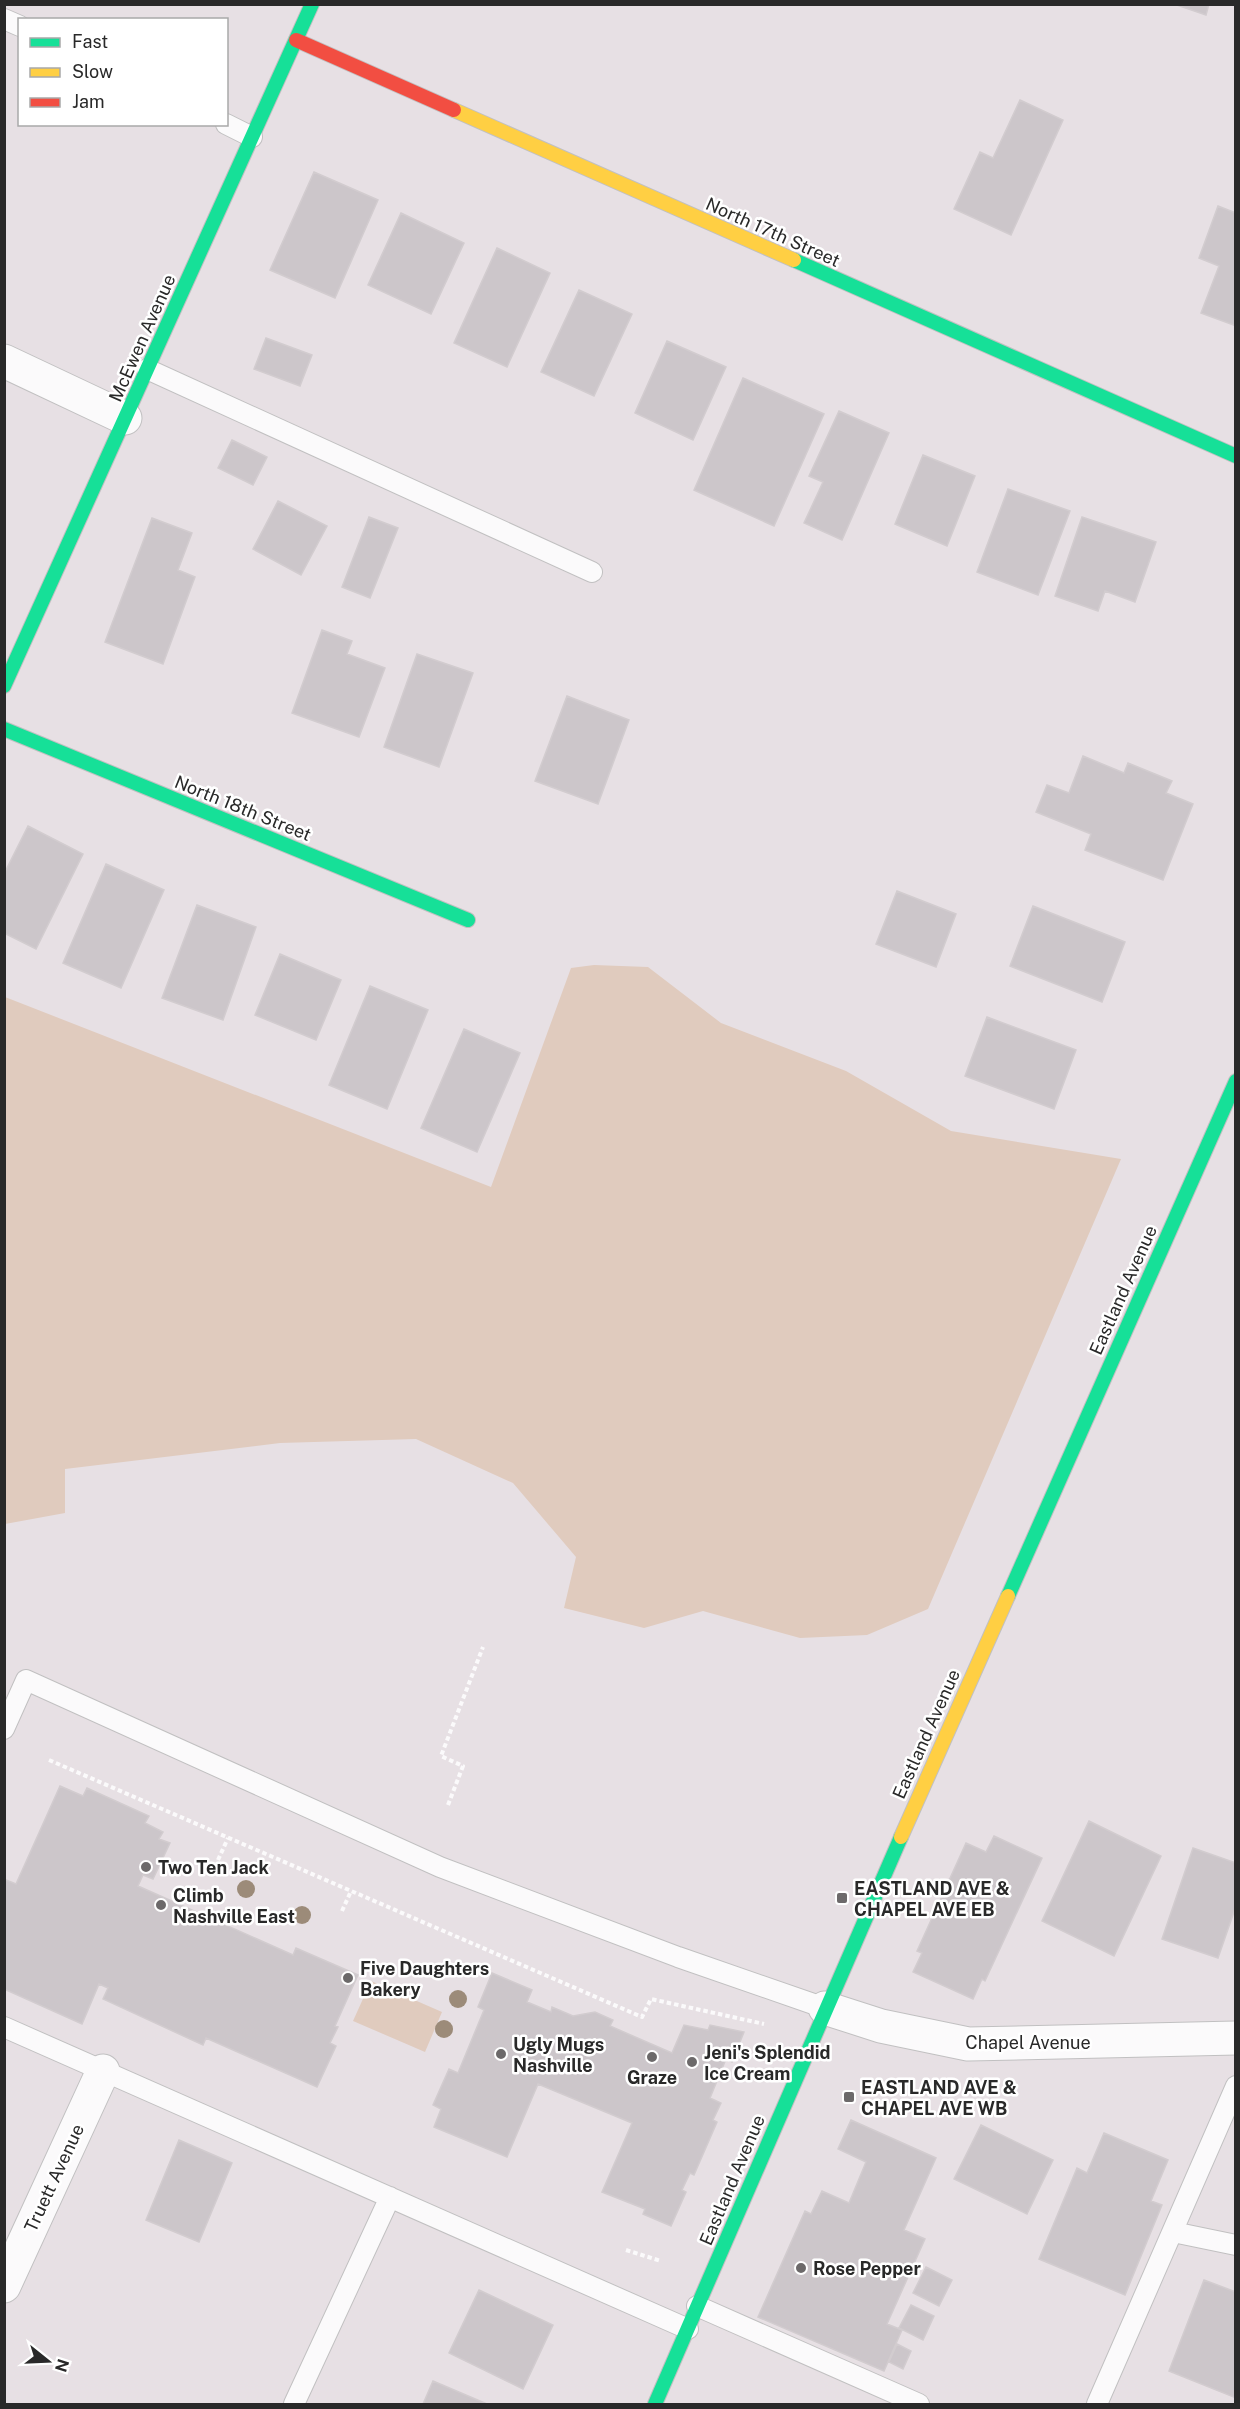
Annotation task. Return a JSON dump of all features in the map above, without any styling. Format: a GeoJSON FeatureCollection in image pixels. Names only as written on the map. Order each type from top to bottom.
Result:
{"type":"FeatureCollection","features":[{"type":"Feature","properties":{"kind":"street","name":"McEwen Avenue"},"geometry":{"type":"LineString","coordinates":[[4,686],[312,4]]}},
{"type":"Feature","properties":{"kind":"street","name":"North 17th Street"},"geometry":{"type":"LineString","coordinates":[[296,40],[1236,456]]}},
{"type":"Feature","properties":{"kind":"street"},"geometry":{"type":"LineString","coordinates":[[4,361],[125,418]]}},
{"type":"Feature","properties":{"kind":"street","name":"North 18th Street"},"geometry":{"type":"LineString","coordinates":[[4,729],[468,920]]}},
{"type":"Feature","properties":{"kind":"street","name":"Eastland Avenue"},"geometry":{"type":"LineString","coordinates":[[655,2404],[825,2008],[1236,1081]]}},
{"type":"Feature","properties":{"kind":"street","name":"Chapel Avenue"},"geometry":{"type":"LineString","coordinates":[[825,2008],[881,2026],[968,2044],[1236,2038]]}},
{"type":"Feature","properties":{"kind":"street","name":"Truett Avenue"},"geometry":{"type":"LineString","coordinates":[[4,2286],[103,2071]]}},
{"type":"Feature","properties":{"kind":"lane"},"geometry":{"type":"LineString","coordinates":[[4,19],[18,25]]}},
{"type":"Feature","properties":{"kind":"lane"},"geometry":{"type":"LineString","coordinates":[[228,125],[252,137]]}},
{"type":"Feature","properties":{"kind":"lane"},"geometry":{"type":"LineString","coordinates":[[147,369],[592,572]]}},
{"type":"Feature","properties":{"kind":"lane"},"geometry":{"type":"LineString","coordinates":[[4,1729],[26,1680],[440,1867],[678,1957],[825,2008]]}},
{"type":"Feature","properties":{"kind":"lane"},"geometry":{"type":"LineString","coordinates":[[4,2027],[688,2329]]}},
{"type":"Feature","properties":{"kind":"lane"},"geometry":{"type":"LineString","coordinates":[[1097,2404],[1236,2086]]}},
{"type":"Feature","properties":{"kind":"lane"},"geometry":{"type":"LineString","coordinates":[[294,2404],[390,2197]]}},
{"type":"Feature","properties":{"kind":"lane"},"geometry":{"type":"LineString","coordinates":[[1173,2232],[1236,2245]]}},
{"type":"Feature","properties":{"kind":"lane"},"geometry":{"type":"LineString","coordinates":[[697,2307],[919,2404]]}},
{"type":"Feature","properties":{"kind":"path"},"geometry":{"type":"LineString","coordinates":[[448,1805],[463,1766],[441,1756],[483,1647]]}},
{"type":"Feature","properties":{"kind":"path"},"geometry":{"type":"LineString","coordinates":[[49,1760],[642,2017],[651,1999],[764,2024]]}},
{"type":"Feature","properties":{"kind":"path"},"geometry":{"type":"LineString","coordinates":[[218,1860],[228,1838]]}},
{"type":"Feature","properties":{"kind":"path"},"geometry":{"type":"LineString","coordinates":[[342,1911],[351,1891]]}},
{"type":"Feature","properties":{"kind":"path"},"geometry":{"type":"LineString","coordinates":[[626,2250],[661,2261]]}},
{"type":"Feature","properties":{"kind":"shaded area"},"geometry":{"type":"Polygon","coordinates":[[[594,965],[648,967],[721,1023],[846,1071],[951,1131],[1121,1159],[928,1609],[867,1635],[800,1638],[703,1611],[644,1628],[564,1608],[576,1557],[513,1483],[416,1439],[280,1443],[65,1469],[65,1513],[5,1524],[5,997],[491,1187],[571,968],[594,965]]]}},
{"type":"Feature","properties":{"kind":"shaded area"},"geometry":{"type":"Polygon","coordinates":[[[371,1981],[442,2012],[425,2052],[353,2021],[371,1981]]]}},
{"type":"Feature","properties":{"kind":"building"},"geometry":{"type":"Polygon","coordinates":[[[1174,4],[1209,4],[1206,15],[1174,4]]]}},
{"type":"Feature","properties":{"kind":"building"},"geometry":{"type":"Polygon","coordinates":[[[1020,100],[1063,120],[1011,235],[954,209],[980,152],[993,158],[1020,100]]]}},
{"type":"Feature","properties":{"kind":"building"},"geometry":{"type":"Polygon","coordinates":[[[314,172],[378,200],[335,298],[270,270],[314,172]]]}},
{"type":"Feature","properties":{"kind":"building"},"geometry":{"type":"Polygon","coordinates":[[[1218,206],[1236,213],[1236,326],[1201,313],[1219,266],[1199,258],[1218,206]]]}},
{"type":"Feature","properties":{"kind":"building"},"geometry":{"type":"Polygon","coordinates":[[[401,213],[464,243],[431,314],[368,285],[401,213]]]}},
{"type":"Feature","properties":{"kind":"building"},"geometry":{"type":"Polygon","coordinates":[[[497,248],[550,273],[507,367],[454,343],[497,248]]]}},
{"type":"Feature","properties":{"kind":"building"},"geometry":{"type":"Polygon","coordinates":[[[579,290],[632,314],[594,396],[541,372],[579,290]]]}},
{"type":"Feature","properties":{"kind":"building"},"geometry":{"type":"Polygon","coordinates":[[[266,338],[312,355],[300,386],[254,369],[266,338]]]}},
{"type":"Feature","properties":{"kind":"building"},"geometry":{"type":"Polygon","coordinates":[[[667,341],[726,367],[693,440],[635,413],[667,341]]]}},
{"type":"Feature","properties":{"kind":"building"},"geometry":{"type":"Polygon","coordinates":[[[743,378],[824,414],[774,526],[694,490],[743,378]]]}},
{"type":"Feature","properties":{"kind":"building"},"geometry":{"type":"Polygon","coordinates":[[[839,411],[889,433],[842,540],[804,523],[823,482],[809,476],[839,411]]]}},
{"type":"Feature","properties":{"kind":"building"},"geometry":{"type":"Polygon","coordinates":[[[232,440],[267,457],[253,485],[218,468],[232,440]]]}},
{"type":"Feature","properties":{"kind":"building"},"geometry":{"type":"Polygon","coordinates":[[[923,455],[975,476],[947,546],[895,524],[923,455]]]}},
{"type":"Feature","properties":{"kind":"building"},"geometry":{"type":"Polygon","coordinates":[[[1008,489],[1070,511],[1038,595],[977,572],[1008,489]]]}},
{"type":"Feature","properties":{"kind":"building"},"geometry":{"type":"Polygon","coordinates":[[[278,501],[327,526],[301,575],[253,549],[278,501]]]}},
{"type":"Feature","properties":{"kind":"building"},"geometry":{"type":"Polygon","coordinates":[[[369,517],[398,528],[370,598],[342,587],[369,517]]]}},
{"type":"Feature","properties":{"kind":"building"},"geometry":{"type":"Polygon","coordinates":[[[1082,517],[1156,542],[1135,602],[1105,591],[1098,611],[1055,596],[1082,517]]]}},
{"type":"Feature","properties":{"kind":"building"},"geometry":{"type":"Polygon","coordinates":[[[152,518],[192,533],[178,570],[195,577],[163,664],[105,642],[152,518]]]}},
{"type":"Feature","properties":{"kind":"building"},"geometry":{"type":"Polygon","coordinates":[[[322,630],[352,641],[347,654],[385,668],[359,737],[292,713],[322,630]]]}},
{"type":"Feature","properties":{"kind":"building"},"geometry":{"type":"Polygon","coordinates":[[[417,654],[473,673],[439,767],[384,747],[417,654]]]}},
{"type":"Feature","properties":{"kind":"building"},"geometry":{"type":"Polygon","coordinates":[[[567,696],[629,720],[598,804],[535,781],[567,696]]]}},
{"type":"Feature","properties":{"kind":"building"},"geometry":{"type":"Polygon","coordinates":[[[1083,756],[1124,773],[1128,763],[1172,781],[1166,793],[1193,804],[1163,880],[1085,850],[1091,834],[1036,812],[1047,785],[1069,793],[1083,756]]]}},
{"type":"Feature","properties":{"kind":"building"},"geometry":{"type":"Polygon","coordinates":[[[28,826],[83,854],[36,949],[4,933],[4,874],[28,826]]]}},
{"type":"Feature","properties":{"kind":"building"},"geometry":{"type":"Polygon","coordinates":[[[106,864],[164,890],[121,988],[63,963],[106,864]]]}},
{"type":"Feature","properties":{"kind":"building"},"geometry":{"type":"Polygon","coordinates":[[[897,891],[956,914],[936,967],[876,944],[897,891]]]}},
{"type":"Feature","properties":{"kind":"building"},"geometry":{"type":"Polygon","coordinates":[[[197,905],[256,927],[223,1020],[162,998],[197,905]]]}},
{"type":"Feature","properties":{"kind":"building"},"geometry":{"type":"Polygon","coordinates":[[[1033,906],[1125,942],[1102,1002],[1010,966],[1033,906]]]}},
{"type":"Feature","properties":{"kind":"building"},"geometry":{"type":"Polygon","coordinates":[[[280,954],[341,980],[316,1040],[255,1015],[280,954]]]}},
{"type":"Feature","properties":{"kind":"building"},"geometry":{"type":"Polygon","coordinates":[[[370,986],[428,1010],[387,1109],[329,1085],[370,986]]]}},
{"type":"Feature","properties":{"kind":"building"},"geometry":{"type":"Polygon","coordinates":[[[987,1017],[1076,1050],[1054,1109],[965,1076],[987,1017]]]}},
{"type":"Feature","properties":{"kind":"building"},"geometry":{"type":"Polygon","coordinates":[[[464,1029],[520,1053],[477,1152],[421,1128],[464,1029]]]}},
{"type":"Feature","properties":{"kind":"building"},"geometry":{"type":"Polygon","coordinates":[[[60,1786],[83,1796],[87,1788],[149,1816],[145,1823],[163,1832],[159,1839],[170,1843],[153,1879],[143,1875],[138,1886],[293,1955],[296,1948],[358,1975],[335,2026],[338,2027],[330,2043],[336,2046],[317,2087],[206,2038],[203,2045],[103,1999],[108,1988],[99,1984],[82,2024],[4,1989],[4,1879],[16,1884],[60,1786]]]}},
{"type":"Feature","properties":{"kind":"building"},"geometry":{"type":"Polygon","coordinates":[[[1089,1821],[1161,1856],[1114,1956],[1042,1921],[1089,1821]]]}},
{"type":"Feature","properties":{"kind":"building"},"geometry":{"type":"Polygon","coordinates":[[[994,1836],[1042,1858],[985,1981],[982,1979],[973,1999],[913,1972],[922,1953],[917,1951],[966,1843],[986,1852],[994,1836]]]}},
{"type":"Feature","properties":{"kind":"building"},"geometry":{"type":"Polygon","coordinates":[[[1193,1848],[1236,1863],[1236,1906],[1218,1958],[1162,1939],[1193,1848]]]}},
{"type":"Feature","properties":{"kind":"building"},"geometry":{"type":"Polygon","coordinates":[[[492,1973],[532,1990],[527,2002],[551,2012],[552,2007],[573,2016],[595,2012],[613,2020],[610,2026],[672,2053],[684,2025],[708,2030],[710,2025],[744,2032],[732,2062],[726,2059],[710,2098],[721,2103],[713,2120],[717,2122],[694,2175],[690,2173],[682,2190],[686,2192],[671,2226],[643,2214],[645,2209],[602,2192],[632,2123],[538,2084],[507,2157],[434,2127],[441,2109],[433,2105],[449,2069],[458,2073],[484,2010],[478,2007],[492,1973]]]}},
{"type":"Feature","properties":{"kind":"building"},"geometry":{"type":"Polygon","coordinates":[[[851,2120],[936,2158],[904,2230],[925,2239],[887,2324],[902,2330],[884,2371],[758,2317],[805,2211],[811,2214],[822,2191],[849,2203],[866,2162],[838,2149],[851,2120]]]}},
{"type":"Feature","properties":{"kind":"building"},"geometry":{"type":"Polygon","coordinates":[[[981,2125],[1053,2160],[1027,2214],[954,2179],[981,2125]]]}},
{"type":"Feature","properties":{"kind":"building"},"geometry":{"type":"Polygon","coordinates":[[[1104,2133],[1168,2160],[1151,2201],[1162,2205],[1125,2295],[1039,2259],[1077,2168],[1087,2173],[1104,2133]]]}},
{"type":"Feature","properties":{"kind":"building"},"geometry":{"type":"Polygon","coordinates":[[[179,2140],[232,2163],[199,2242],[146,2220],[179,2140]]]}},
{"type":"Feature","properties":{"kind":"building"},"geometry":{"type":"Polygon","coordinates":[[[926,2267],[952,2280],[939,2306],[913,2293],[926,2267]]]}},
{"type":"Feature","properties":{"kind":"building"},"geometry":{"type":"Polygon","coordinates":[[[1204,2280],[1236,2292],[1236,2398],[1169,2371],[1204,2280]]]}},
{"type":"Feature","properties":{"kind":"building"},"geometry":{"type":"Polygon","coordinates":[[[479,2290],[553,2325],[523,2389],[449,2353],[479,2290]]]}},
{"type":"Feature","properties":{"kind":"building"},"geometry":{"type":"Polygon","coordinates":[[[911,2305],[934,2316],[923,2340],[899,2328],[911,2305]]]}},
{"type":"Feature","properties":{"kind":"building"},"geometry":{"type":"Polygon","coordinates":[[[897,2344],[911,2351],[903,2369],[889,2362],[897,2344]]]}},
{"type":"Feature","properties":{"kind":"building"},"geometry":{"type":"Polygon","coordinates":[[[433,2381],[487,2404],[423,2404],[433,2381]]]}},
{"type":"Feature","properties":{"kind":"traffic: fast"},"geometry":{"type":"LineString","coordinates":[[4,686],[312,4]]}},
{"type":"Feature","properties":{"kind":"traffic: fast"},"geometry":{"type":"LineString","coordinates":[[794,260],[1236,456]]}},
{"type":"Feature","properties":{"kind":"traffic: fast"},"geometry":{"type":"LineString","coordinates":[[4,729],[468,920]]}},
{"type":"Feature","properties":{"kind":"traffic: fast"},"geometry":{"type":"LineString","coordinates":[[1008,1596],[1236,1081]]}},
{"type":"Feature","properties":{"kind":"traffic: fast"},"geometry":{"type":"LineString","coordinates":[[655,2404],[901,1837]]}},
{"type":"Feature","properties":{"kind":"traffic: slow"},"geometry":{"type":"LineString","coordinates":[[454,110],[794,260]]}},
{"type":"Feature","properties":{"kind":"traffic: slow"},"geometry":{"type":"LineString","coordinates":[[901,1837],[1008,1596]]}},
{"type":"Feature","properties":{"kind":"traffic: jam"},"geometry":{"type":"LineString","coordinates":[[296,40],[454,110]]}},
{"type":"Feature","properties":{"kind":"place","name":"Two Ten Jack"},"geometry":{"type":"Point","coordinates":[146,1867]}},
{"type":"Feature","properties":{"kind":"place","name":"EASTLAND AVE & CHAPEL AVE EB"},"geometry":{"type":"Point","coordinates":[842,1898]}},
{"type":"Feature","properties":{"kind":"place","name":"Climb Nashville East"},"geometry":{"type":"Point","coordinates":[161,1905]}},
{"type":"Feature","properties":{"kind":"place","name":"Five Daughters Bakery"},"geometry":{"type":"Point","coordinates":[348,1978]}},
{"type":"Feature","properties":{"kind":"place","name":"Ugly Mugs Nashville"},"geometry":{"type":"Point","coordinates":[501,2054]}},
{"type":"Feature","properties":{"kind":"place","name":"Graze"},"geometry":{"type":"Point","coordinates":[652,2057]}},
{"type":"Feature","properties":{"kind":"place","name":"Jeni's Splendid Ice Cream"},"geometry":{"type":"Point","coordinates":[692,2062]}},
{"type":"Feature","properties":{"kind":"place","name":"EASTLAND AVE & CHAPEL AVE WB"},"geometry":{"type":"Point","coordinates":[849,2097]}},
{"type":"Feature","properties":{"kind":"place","name":"Rose Pepper"},"geometry":{"type":"Point","coordinates":[801,2268]}}]}
